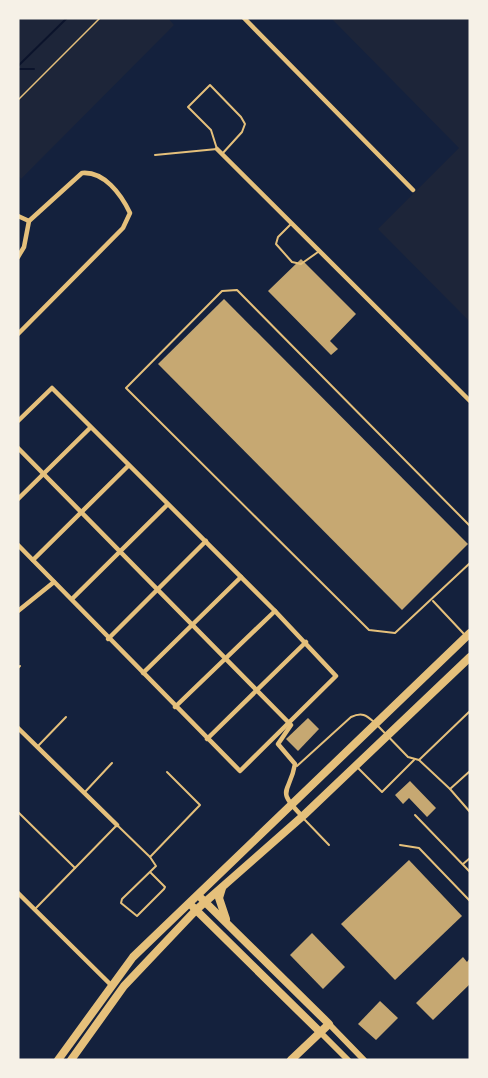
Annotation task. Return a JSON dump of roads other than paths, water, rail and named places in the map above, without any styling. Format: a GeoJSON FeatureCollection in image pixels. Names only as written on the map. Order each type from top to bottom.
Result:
{"type":"FeatureCollection","features":[{"type":"Feature","properties":{"kind":"main road"},"geometry":{"type":"LineString","coordinates":[[58,1060],[133,957],[469,637]]}},
{"type":"Feature","properties":{"kind":"main road"},"geometry":{"type":"LineString","coordinates":[[71,1060],[124,986],[196,910],[303,817],[470,657]]}},
{"type":"Feature","properties":{"kind":"main road"},"geometry":{"type":"LineString","coordinates":[[227,882],[220,894],[220,904],[226,919],[240,936]]}},
{"type":"Feature","properties":{"kind":"main road"},"geometry":{"type":"LineString","coordinates":[[198,894],[329,1024],[291,1060]]}},
{"type":"Feature","properties":{"kind":"main road"},"geometry":{"type":"LineString","coordinates":[[189,902],[320,1032]]}},
{"type":"Feature","properties":{"kind":"street"},"geometry":{"type":"LineString","coordinates":[[244,18],[413,190]]}},
{"type":"Feature","properties":{"kind":"street"},"geometry":{"type":"LineString","coordinates":[[217,149],[470,401]]}},
{"type":"Feature","properties":{"kind":"street"},"geometry":{"type":"LineString","coordinates":[[18,257],[24,247],[28,221],[82,173],[91,172],[102,177],[123,199],[130,213],[128,221],[18,334]]}},
{"type":"Feature","properties":{"kind":"street"},"geometry":{"type":"LineString","coordinates":[[18,216],[28,221]]}},
{"type":"Feature","properties":{"kind":"street"},"geometry":{"type":"LineString","coordinates":[[18,422],[52,388],[166,505],[206,541],[306,642],[336,676],[240,771],[18,545]]}},
{"type":"Feature","properties":{"kind":"street"},"geometry":{"type":"LineString","coordinates":[[18,499],[90,428]]}},
{"type":"Feature","properties":{"kind":"street"},"geometry":{"type":"LineString","coordinates":[[18,448],[289,723],[291,728],[278,744],[293,761],[295,767],[286,786],[285,794],[291,805],[303,817]]}},
{"type":"Feature","properties":{"kind":"street"},"geometry":{"type":"LineString","coordinates":[[33,560],[129,466]]}},
{"type":"Feature","properties":{"kind":"street"},"geometry":{"type":"LineString","coordinates":[[72,599],[166,505]]}},
{"type":"Feature","properties":{"kind":"street"},"geometry":{"type":"LineString","coordinates":[[108,639],[206,541]]}},
{"type":"Feature","properties":{"kind":"street"},"geometry":{"type":"LineString","coordinates":[[143,673],[241,577]]}},
{"type":"Feature","properties":{"kind":"street"},"geometry":{"type":"LineString","coordinates":[[18,611],[54,582]]}},
{"type":"Feature","properties":{"kind":"street"},"geometry":{"type":"LineString","coordinates":[[175,707],[275,611]]}},
{"type":"Feature","properties":{"kind":"street"},"geometry":{"type":"LineString","coordinates":[[207,739],[306,642]]}},
{"type":"Feature","properties":{"kind":"street"},"geometry":{"type":"LineString","coordinates":[[18,728],[117,825]]}},
{"type":"Feature","properties":{"kind":"street"},"geometry":{"type":"LineString","coordinates":[[18,893],[111,986]]}},
{"type":"Feature","properties":{"kind":"street"},"geometry":{"type":"LineString","coordinates":[[329,1024],[364,1060]]}},
{"type":"Feature","properties":{"kind":"street"},"geometry":{"type":"LineString","coordinates":[[320,1032],[348,1060]]}},
{"type":"Feature","properties":{"kind":"lane"},"geometry":{"type":"LineString","coordinates":[[155,155],[217,149],[211,130],[188,107],[210,85],[245,124],[242,132],[222,154]]}},
{"type":"Feature","properties":{"kind":"lane"},"geometry":{"type":"LineString","coordinates":[[292,223],[278,237],[276,244],[292,262],[301,264],[319,251]]}},
{"type":"Feature","properties":{"kind":"lane"},"geometry":{"type":"LineString","coordinates":[[470,526],[237,290],[222,291],[126,388],[369,630],[395,633],[432,601],[470,563]]}},
{"type":"Feature","properties":{"kind":"lane"},"geometry":{"type":"LineString","coordinates":[[432,601],[469,637]]}},
{"type":"Feature","properties":{"kind":"lane"},"geometry":{"type":"LineString","coordinates":[[419,760],[470,711]]}},
{"type":"Feature","properties":{"kind":"lane"},"geometry":{"type":"LineString","coordinates":[[295,767],[351,717],[366,715],[414,760],[419,760],[450,789],[470,812]]}},
{"type":"Feature","properties":{"kind":"lane"},"geometry":{"type":"LineString","coordinates":[[36,747],[66,717]]}},
{"type":"Feature","properties":{"kind":"lane"},"geometry":{"type":"LineString","coordinates":[[356,766],[382,792],[414,760]]}},
{"type":"Feature","properties":{"kind":"lane"},"geometry":{"type":"LineString","coordinates":[[84,793],[112,763]]}},
{"type":"Feature","properties":{"kind":"lane"},"geometry":{"type":"LineString","coordinates":[[450,789],[470,771]]}},
{"type":"Feature","properties":{"kind":"lane"},"geometry":{"type":"LineString","coordinates":[[150,857],[200,805],[167,772]]}},
{"type":"Feature","properties":{"kind":"lane"},"geometry":{"type":"LineString","coordinates":[[18,812],[75,868]]}},
{"type":"Feature","properties":{"kind":"lane"},"geometry":{"type":"LineString","coordinates":[[415,815],[470,872]]}},
{"type":"Feature","properties":{"kind":"lane"},"geometry":{"type":"LineString","coordinates":[[303,817],[329,845]]}},
{"type":"Feature","properties":{"kind":"lane"},"geometry":{"type":"LineString","coordinates":[[35,909],[117,825],[156,863],[150,872],[122,898],[121,903],[133,915],[137,916],[165,887],[150,872]]}},
{"type":"Feature","properties":{"kind":"lane"},"geometry":{"type":"LineString","coordinates":[[400,845],[419,848],[470,901]]}},
{"type":"Feature","properties":{"kind":"lane"},"geometry":{"type":"LineString","coordinates":[[463,865],[470,858]]}},
{"type":"Feature","properties":{"kind":"waterway"},"geometry":{"type":"LineString","coordinates":[[18,66],[67,18]]}},
{"type":"Feature","properties":{"kind":"waterway"},"geometry":{"type":"LineString","coordinates":[[18,69],[34,69]]}}]}
